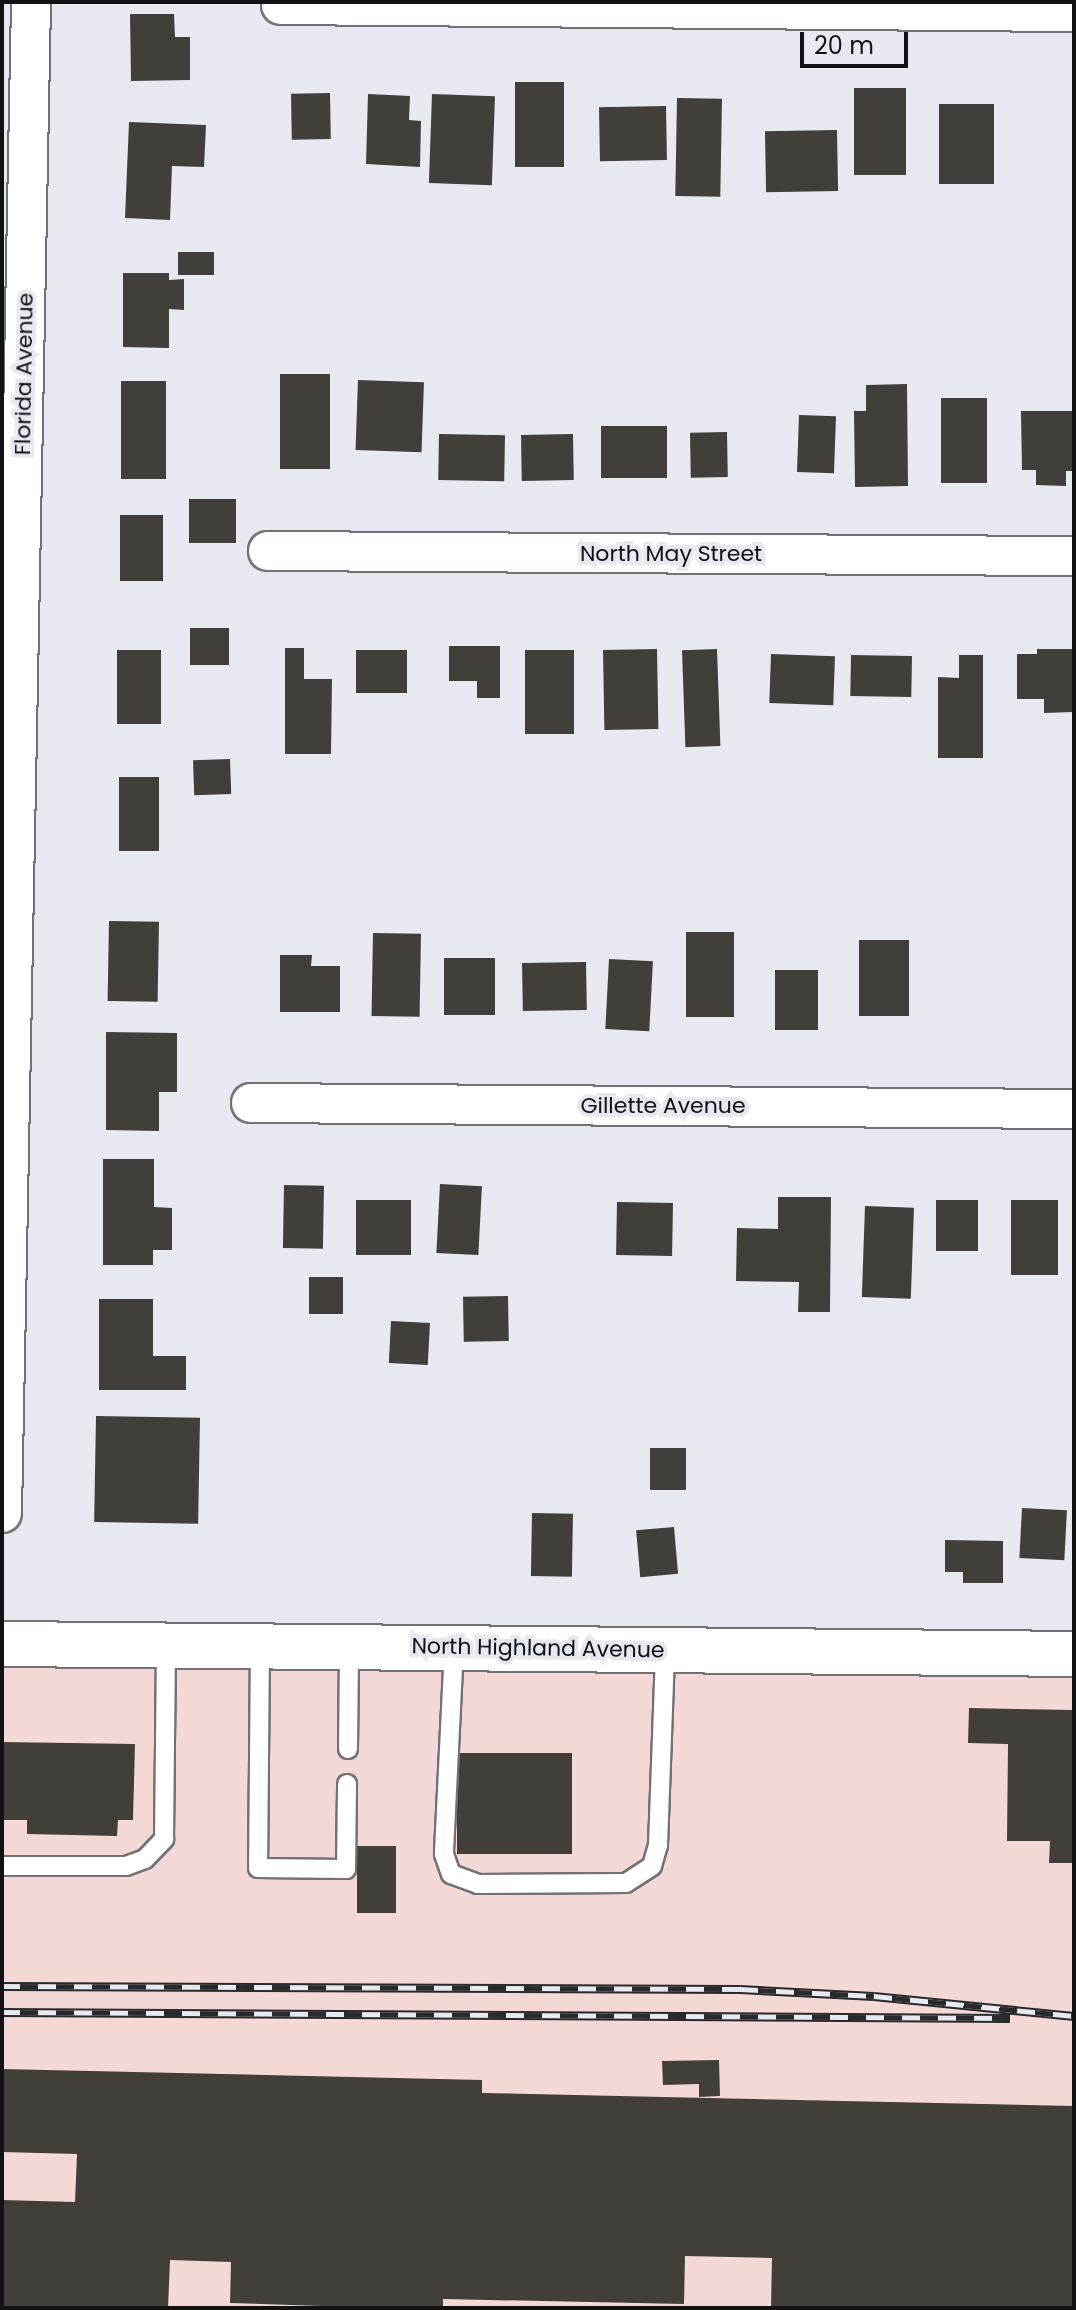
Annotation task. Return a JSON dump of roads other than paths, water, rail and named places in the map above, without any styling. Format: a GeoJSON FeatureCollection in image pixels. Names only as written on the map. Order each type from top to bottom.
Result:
{"type":"FeatureCollection","features":[{"type":"Feature","properties":{"kind":"street","name":"Florida Avenue"},"geometry":{"type":"LineString","coordinates":[[2,1513],[31,2]]}},
{"type":"Feature","properties":{"kind":"street"},"geometry":{"type":"LineString","coordinates":[[281,5],[1074,12]]}},
{"type":"Feature","properties":{"kind":"street","name":"North May Street"},"geometry":{"type":"LineString","coordinates":[[268,551],[1074,556]]}},
{"type":"Feature","properties":{"kind":"street","name":"Gillette Avenue"},"geometry":{"type":"LineString","coordinates":[[251,1103],[1074,1109]]}},
{"type":"Feature","properties":{"kind":"street","name":"North Highland Avenue"},"geometry":{"type":"LineString","coordinates":[[2,1644],[1074,1654]]}},
{"type":"Feature","properties":{"kind":"lane"},"geometry":{"type":"LineString","coordinates":[[2,1866],[126,1866],[145,1859],[164,1839],[166,1644]]}},
{"type":"Feature","properties":{"kind":"lane"},"geometry":{"type":"LineString","coordinates":[[260,1645],[258,1868],[346,1869],[347,1784]]}},
{"type":"Feature","properties":{"kind":"lane"},"geometry":{"type":"LineString","coordinates":[[348,1749],[349,1646]]}},
{"type":"Feature","properties":{"kind":"lane"},"geometry":{"type":"LineString","coordinates":[[454,1647],[444,1854],[451,1874],[478,1884],[626,1883],[652,1866],[658,1845],[665,1649]]}},
{"type":"Feature","properties":{"kind":"railway"},"geometry":{"type":"LineString","coordinates":[[2,1986],[740,1989],[874,1996],[1074,2016]]}},
{"type":"Feature","properties":{"kind":"railway"},"geometry":{"type":"LineString","coordinates":[[2,2012],[1010,2018]]}}]}
